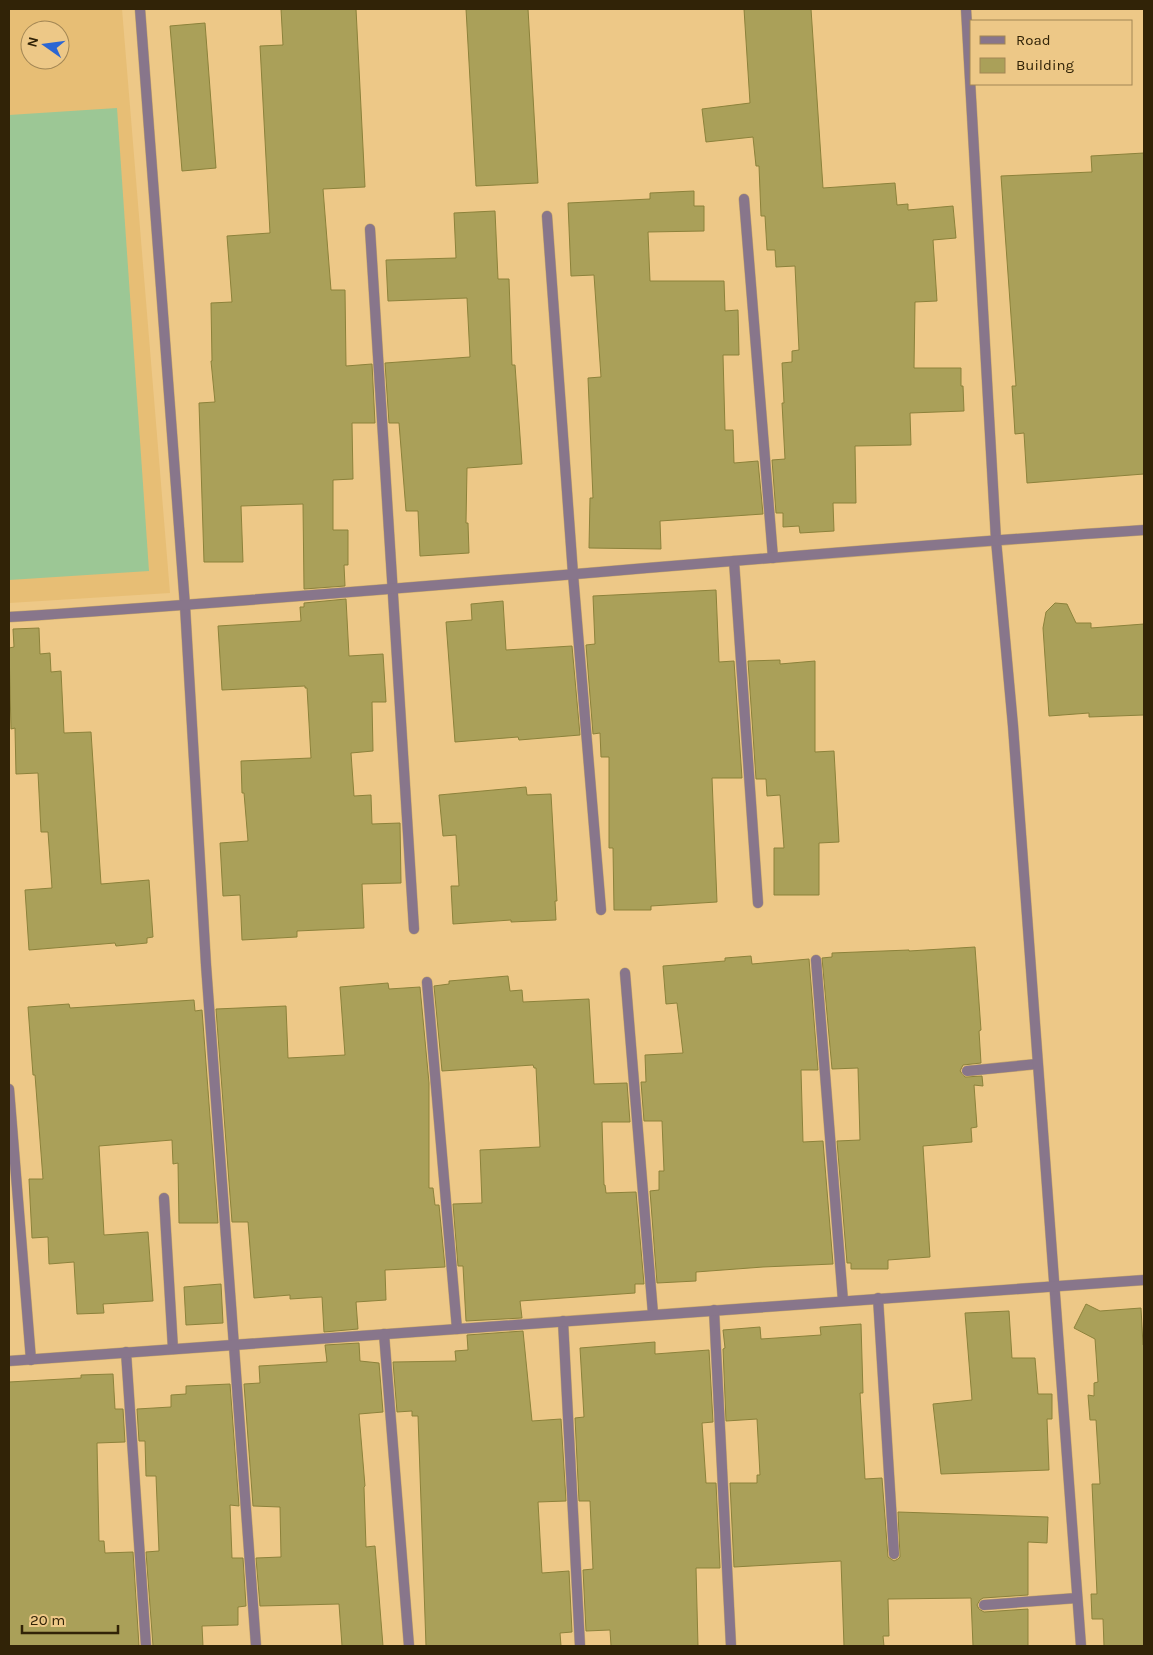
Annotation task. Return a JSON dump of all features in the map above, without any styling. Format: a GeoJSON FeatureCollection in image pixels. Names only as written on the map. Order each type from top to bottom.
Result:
{"type":"FeatureCollection","features":[{"type":"Feature","properties":{"kind":"street"},"geometry":{"type":"LineString","coordinates":[[140,9],[185,606],[206,965],[256,1646]]}},
{"type":"Feature","properties":{"kind":"street"},"geometry":{"type":"LineString","coordinates":[[966,9],[970,80]]}},
{"type":"Feature","properties":{"kind":"street"},"geometry":{"type":"LineString","coordinates":[[970,85],[996,540],[1013,726],[1081,1646]]}},
{"type":"Feature","properties":{"kind":"street"},"geometry":{"type":"LineString","coordinates":[[744,199],[773,558]]}},
{"type":"Feature","properties":{"kind":"street"},"geometry":{"type":"LineString","coordinates":[[547,216],[600,910]]}},
{"type":"Feature","properties":{"kind":"street"},"geometry":{"type":"LineString","coordinates":[[370,229],[414,929]]}},
{"type":"Feature","properties":{"kind":"street"},"geometry":{"type":"LineString","coordinates":[[9,617],[185,606],[996,540],[1144,530]]}},
{"type":"Feature","properties":{"kind":"street"},"geometry":{"type":"LineString","coordinates":[[734,561],[758,903]]}},
{"type":"Feature","properties":{"kind":"street"},"geometry":{"type":"LineString","coordinates":[[816,960],[843,1301]]}},
{"type":"Feature","properties":{"kind":"street"},"geometry":{"type":"LineString","coordinates":[[625,973],[653,1314]]}},
{"type":"Feature","properties":{"kind":"street"},"geometry":{"type":"LineString","coordinates":[[427,982],[457,1329]]}},
{"type":"Feature","properties":{"kind":"street"},"geometry":{"type":"LineString","coordinates":[[967,1071],[1037,1064]]}},
{"type":"Feature","properties":{"kind":"street"},"geometry":{"type":"LineString","coordinates":[[9,1089],[30,1360]]}},
{"type":"Feature","properties":{"kind":"street"},"geometry":{"type":"LineString","coordinates":[[164,1198],[174,1349]]}},
{"type":"Feature","properties":{"kind":"street"},"geometry":{"type":"LineString","coordinates":[[9,1361],[1144,1280]]}},
{"type":"Feature","properties":{"kind":"street"},"geometry":{"type":"LineString","coordinates":[[878,1298],[894,1554]]}},
{"type":"Feature","properties":{"kind":"street"},"geometry":{"type":"LineString","coordinates":[[714,1310],[731,1646]]}},
{"type":"Feature","properties":{"kind":"street"},"geometry":{"type":"LineString","coordinates":[[563,1321],[580,1646]]}},
{"type":"Feature","properties":{"kind":"street"},"geometry":{"type":"LineString","coordinates":[[384,1334],[409,1646]]}},
{"type":"Feature","properties":{"kind":"street"},"geometry":{"type":"LineString","coordinates":[[126,1352],[146,1646]]}},
{"type":"Feature","properties":{"kind":"street"},"geometry":{"type":"LineString","coordinates":[[984,1605],[1077,1598]]}},
{"type":"Feature","properties":{"kind":"shaded area"},"geometry":{"type":"Polygon","coordinates":[[[9,9],[122,9],[170,593],[9,603],[9,9]]]}},
{"type":"Feature","properties":{"kind":"green space"},"geometry":{"type":"Polygon","coordinates":[[[117,108],[149,571],[9,580],[9,115],[117,108]]]}},
{"type":"Feature","properties":{"kind":"building"},"geometry":{"type":"Polygon","coordinates":[[[281,9],[356,9],[365,187],[323,189],[331,290],[345,290],[346,366],[372,364],[375,423],[352,423],[353,479],[333,480],[333,530],[348,530],[348,565],[344,565],[345,586],[304,589],[303,504],[241,506],[243,562],[204,562],[199,403],[215,402],[211,361],[211,303],[232,302],[227,236],[270,233],[260,46],[283,45],[281,9]]]}},
{"type":"Feature","properties":{"kind":"building"},"geometry":{"type":"Polygon","coordinates":[[[466,9],[528,9],[538,183],[476,186],[466,9]]]}},
{"type":"Feature","properties":{"kind":"building"},"geometry":{"type":"Polygon","coordinates":[[[744,9],[811,9],[823,188],[895,183],[897,205],[908,204],[908,210],[953,206],[956,238],[933,240],[937,301],[915,302],[914,368],[961,368],[964,411],[910,413],[911,445],[855,446],[856,503],[833,503],[834,531],[800,533],[799,526],[783,527],[783,513],[776,513],[772,460],[785,459],[782,363],[792,362],[792,351],[799,350],[795,266],[776,267],[775,250],[767,250],[765,216],[761,216],[759,166],[756,166],[753,137],[706,142],[702,109],[750,103],[744,9]]]}},
{"type":"Feature","properties":{"kind":"building"},"geometry":{"type":"Polygon","coordinates":[[[205,23],[216,168],[182,171],[170,26],[205,23]]]}},
{"type":"Feature","properties":{"kind":"building"},"geometry":{"type":"Polygon","coordinates":[[[1144,153],[1144,474],[1027,483],[1024,433],[1015,434],[1012,386],[1016,386],[1001,176],[1092,172],[1091,156],[1144,153]]]}},
{"type":"Feature","properties":{"kind":"building"},"geometry":{"type":"Polygon","coordinates":[[[694,191],[694,206],[704,206],[704,231],[648,232],[650,281],[724,281],[725,311],[738,310],[739,355],[723,355],[725,430],[733,430],[734,463],[758,461],[763,514],[660,521],[661,549],[589,548],[590,498],[593,498],[588,378],[601,377],[594,275],[571,276],[568,203],[650,199],[650,193],[694,191]]]}},
{"type":"Feature","properties":{"kind":"building"},"geometry":{"type":"Polygon","coordinates":[[[495,211],[498,279],[509,279],[512,365],[515,365],[522,464],[467,468],[466,523],[468,523],[469,553],[420,556],[418,511],[406,511],[399,423],[389,423],[385,363],[470,357],[467,298],[388,301],[386,260],[456,258],[454,213],[495,211]]]}},
{"type":"Feature","properties":{"kind":"building"},"geometry":{"type":"Polygon","coordinates":[[[716,590],[719,662],[734,661],[742,778],[712,778],[717,902],[651,906],[651,910],[614,910],[613,848],[609,848],[609,757],[601,757],[600,733],[593,734],[586,645],[595,644],[593,596],[716,590]]]}},
{"type":"Feature","properties":{"kind":"building"},"geometry":{"type":"Polygon","coordinates":[[[346,599],[349,656],[383,654],[386,702],[372,702],[373,751],[351,753],[354,796],[371,795],[372,824],[400,823],[401,883],[362,884],[364,928],[297,931],[297,937],[242,940],[240,895],[223,896],[220,843],[248,841],[244,793],[242,793],[241,761],[311,758],[307,688],[305,686],[222,690],[218,626],[301,621],[300,607],[304,607],[304,603],[346,599]]]}},
{"type":"Feature","properties":{"kind":"building"},"geometry":{"type":"Polygon","coordinates":[[[503,601],[506,650],[572,646],[580,735],[519,740],[518,737],[455,742],[446,622],[472,620],[471,604],[503,601]]]}},
{"type":"Feature","properties":{"kind":"building"},"geometry":{"type":"Polygon","coordinates":[[[1055,603],[1067,604],[1076,623],[1091,623],[1091,628],[1144,624],[1144,715],[1089,717],[1089,713],[1049,716],[1043,628],[1046,612],[1055,603]]]}},
{"type":"Feature","properties":{"kind":"building"},"geometry":{"type":"Polygon","coordinates":[[[39,628],[40,654],[50,653],[51,672],[61,671],[64,733],[91,732],[101,884],[149,880],[153,937],[147,938],[147,943],[116,946],[115,943],[29,950],[25,890],[52,888],[48,832],[41,832],[38,773],[16,774],[15,728],[11,729],[9,648],[14,647],[13,629],[39,628]]]}},
{"type":"Feature","properties":{"kind":"building"},"geometry":{"type":"Polygon","coordinates":[[[780,660],[780,664],[815,661],[815,752],[834,751],[839,842],[819,843],[819,895],[774,895],[774,848],[784,848],[780,795],[767,796],[766,779],[756,779],[748,661],[780,660]]]}},
{"type":"Feature","properties":{"kind":"building"},"geometry":{"type":"Polygon","coordinates":[[[526,787],[527,795],[551,794],[557,901],[555,901],[556,920],[511,922],[511,920],[453,924],[451,886],[459,886],[456,835],[443,836],[439,795],[526,787]]]}},
{"type":"Feature","properties":{"kind":"building"},"geometry":{"type":"Polygon","coordinates":[[[975,947],[981,1030],[979,1031],[981,1063],[963,1065],[960,1071],[965,1077],[982,1076],[983,1086],[974,1085],[977,1127],[971,1128],[972,1142],[923,1146],[930,1257],[888,1260],[888,1269],[851,1269],[851,1263],[847,1263],[837,1141],[860,1140],[858,1068],[832,1069],[822,958],[832,957],[832,953],[975,947]]]}},
{"type":"Feature","properties":{"kind":"building"},"geometry":{"type":"Polygon","coordinates":[[[751,956],[752,964],[809,959],[818,1070],[801,1070],[803,1142],[823,1141],[833,1264],[696,1272],[696,1281],[657,1283],[650,1191],[659,1190],[659,1171],[664,1171],[662,1121],[644,1121],[641,1082],[646,1082],[645,1055],[683,1053],[677,1003],[666,1004],[663,966],[725,961],[725,958],[751,956]]]}},
{"type":"Feature","properties":{"kind":"building"},"geometry":{"type":"Polygon","coordinates":[[[508,976],[510,991],[522,990],[523,1002],[589,999],[594,1084],[627,1083],[630,1122],[602,1122],[604,1185],[606,1193],[636,1192],[644,1284],[635,1284],[635,1293],[520,1301],[522,1318],[466,1321],[463,1266],[458,1266],[453,1204],[482,1203],[480,1150],[540,1147],[536,1068],[533,1065],[442,1071],[434,986],[449,984],[449,981],[508,976]]]}},
{"type":"Feature","properties":{"kind":"building"},"geometry":{"type":"Polygon","coordinates":[[[388,983],[389,989],[420,987],[429,1083],[429,1188],[433,1188],[435,1205],[439,1205],[445,1267],[385,1270],[386,1300],[356,1302],[358,1329],[324,1332],[322,1297],[290,1299],[290,1295],[254,1298],[248,1222],[232,1222],[216,1009],[286,1006],[288,1058],[345,1055],[340,987],[388,983]]]}},
{"type":"Feature","properties":{"kind":"building"},"geometry":{"type":"Polygon","coordinates":[[[194,1000],[195,1011],[202,1010],[218,1223],[179,1223],[178,1163],[173,1164],[172,1140],[99,1146],[104,1235],[148,1232],[153,1301],[103,1304],[104,1313],[77,1314],[74,1262],[49,1264],[48,1237],[32,1238],[29,1179],[43,1179],[28,1007],[69,1004],[70,1008],[194,1000]]]}},
{"type":"Feature","properties":{"kind":"building"},"geometry":{"type":"Polygon","coordinates":[[[221,1284],[223,1323],[186,1325],[184,1287],[221,1284]]]}},
{"type":"Feature","properties":{"kind":"building"},"geometry":{"type":"Polygon","coordinates":[[[1086,1304],[1100,1311],[1141,1308],[1144,1345],[1144,1646],[1104,1646],[1103,1619],[1092,1619],[1091,1594],[1097,1594],[1092,1484],[1100,1484],[1096,1420],[1090,1420],[1088,1395],[1094,1396],[1094,1383],[1098,1382],[1095,1339],[1074,1328],[1086,1304]]]}},
{"type":"Feature","properties":{"kind":"building"},"geometry":{"type":"Polygon","coordinates":[[[1009,1311],[1012,1358],[1035,1358],[1038,1394],[1052,1394],[1052,1419],[1047,1419],[1049,1470],[941,1474],[933,1404],[972,1400],[965,1313],[1009,1311]]]}},
{"type":"Feature","properties":{"kind":"building"},"geometry":{"type":"Polygon","coordinates":[[[861,1324],[863,1393],[860,1393],[865,1479],[882,1478],[888,1557],[894,1561],[900,1557],[898,1512],[1048,1517],[1047,1543],[1028,1542],[1028,1595],[983,1598],[977,1605],[984,1612],[1028,1609],[1028,1646],[973,1646],[971,1598],[888,1599],[889,1636],[883,1636],[884,1646],[844,1646],[841,1561],[734,1567],[730,1483],[757,1483],[757,1475],[760,1475],[757,1419],[726,1421],[723,1330],[760,1327],[761,1339],[821,1335],[820,1327],[861,1324]]]}},
{"type":"Feature","properties":{"kind":"building"},"geometry":{"type":"Polygon","coordinates":[[[523,1331],[532,1421],[561,1419],[566,1501],[538,1502],[542,1573],[569,1571],[572,1632],[560,1633],[561,1646],[426,1646],[418,1416],[412,1416],[412,1411],[397,1412],[393,1362],[456,1361],[455,1351],[468,1350],[467,1335],[523,1331]]]}},
{"type":"Feature","properties":{"kind":"building"},"geometry":{"type":"Polygon","coordinates":[[[655,1342],[655,1354],[709,1350],[713,1422],[702,1423],[706,1483],[716,1483],[720,1568],[696,1568],[698,1646],[611,1646],[610,1630],[586,1631],[583,1570],[593,1569],[590,1501],[579,1501],[575,1418],[584,1417],[580,1348],[655,1342]]]}},
{"type":"Feature","properties":{"kind":"building"},"geometry":{"type":"Polygon","coordinates":[[[359,1343],[360,1361],[379,1363],[383,1412],[359,1414],[365,1486],[366,1547],[375,1546],[383,1646],[342,1646],[339,1604],[260,1606],[256,1558],[281,1557],[280,1507],[253,1506],[244,1384],[260,1383],[259,1366],[327,1362],[325,1345],[359,1343]]]}},
{"type":"Feature","properties":{"kind":"building"},"geometry":{"type":"Polygon","coordinates":[[[113,1374],[115,1409],[123,1409],[125,1442],[97,1443],[99,1541],[104,1541],[105,1553],[133,1552],[139,1646],[9,1646],[9,1382],[81,1378],[81,1375],[113,1374]]]}},
{"type":"Feature","properties":{"kind":"building"},"geometry":{"type":"Polygon","coordinates":[[[230,1384],[239,1506],[230,1505],[232,1558],[243,1558],[246,1606],[238,1607],[238,1625],[202,1626],[203,1646],[153,1646],[146,1552],[159,1551],[156,1476],[146,1476],[145,1441],[139,1441],[137,1409],[171,1407],[171,1395],[186,1394],[186,1386],[230,1384]]]}}]}
